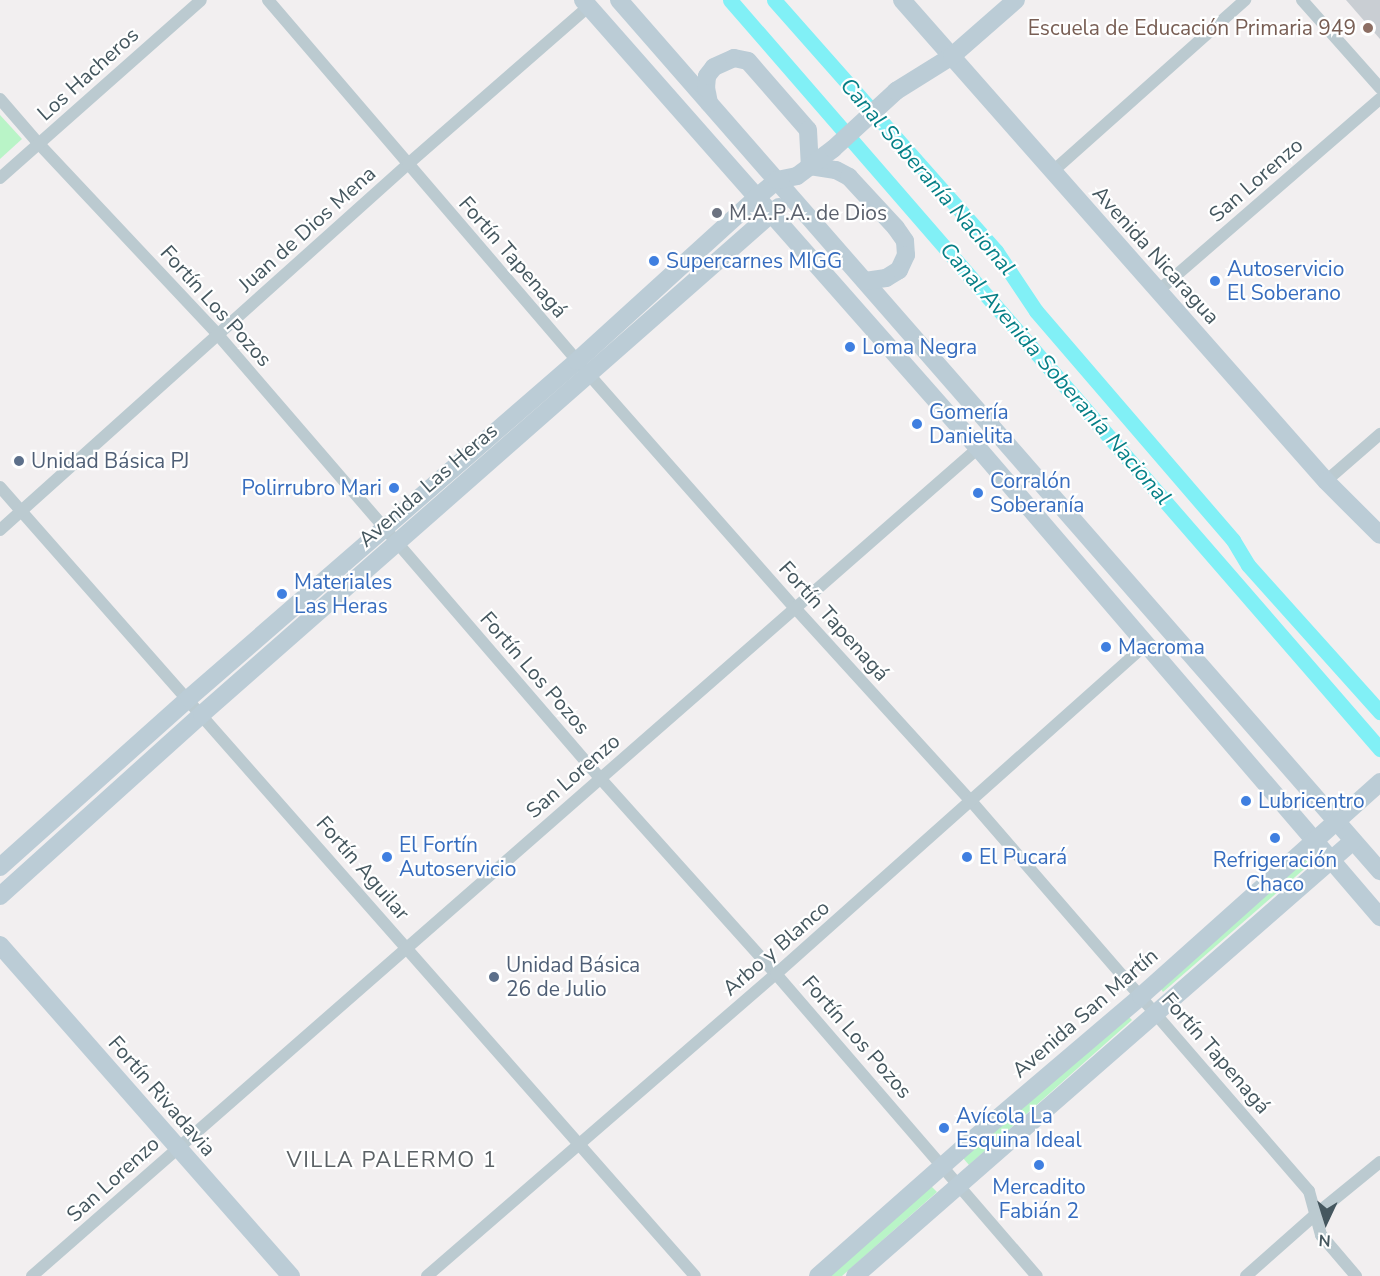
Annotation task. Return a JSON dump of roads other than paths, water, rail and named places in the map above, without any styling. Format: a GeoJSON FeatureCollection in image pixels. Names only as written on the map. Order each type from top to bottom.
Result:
{"type":"FeatureCollection","features":[{"type":"Feature","properties":{"kind":"main road"},"geometry":{"type":"LineString","coordinates":[[620,0],[1380,871]]}},
{"type":"Feature","properties":{"kind":"main road","name":"Avenida Nicaragua"},"geometry":{"type":"LineString","coordinates":[[902,0],[1326,481],[1380,536]]}},
{"type":"Feature","properties":{"kind":"main road","name":"Avenida Las Heras"},"geometry":{"type":"LineString","coordinates":[[583,367],[777,180],[804,171],[833,150],[896,91],[952,56],[1016,0]]}},
{"type":"Feature","properties":{"kind":"main road"},"geometry":{"type":"LineString","coordinates":[[586,3],[978,448],[1380,917]]}},
{"type":"Feature","properties":{"kind":"main road"},"geometry":{"type":"LineString","coordinates":[[709,103],[706,88],[707,76],[714,67],[734,58],[748,62],[808,130],[804,171],[792,197]]}},
{"type":"Feature","properties":{"kind":"main road"},"geometry":{"type":"LineString","coordinates":[[804,171],[836,170],[849,177],[905,241],[906,255],[899,270],[886,278],[865,281]]}},
{"type":"Feature","properties":{"kind":"main road","name":"Avenida Las Heras"},"geometry":{"type":"LineString","coordinates":[[0,896],[202,714],[391,536],[583,367],[792,197]]}},
{"type":"Feature","properties":{"kind":"main road"},"geometry":{"type":"LineString","coordinates":[[996,469],[1112,563]]}},
{"type":"Feature","properties":{"kind":"main road","name":"Avenida Las Heras"},"geometry":{"type":"LineString","coordinates":[[0,867],[189,698],[391,536]]}},
{"type":"Feature","properties":{"kind":"main road","name":"Avenida San Martín"},"geometry":{"type":"LineString","coordinates":[[818,1276],[1141,996],[1380,782]]}},
{"type":"Feature","properties":{"kind":"main road"},"geometry":{"type":"LineString","coordinates":[[855,1276],[1154,1012],[1353,841]]}},
{"type":"Feature","properties":{"kind":"main road","name":"Fortín Rivadavia"},"geometry":{"type":"LineString","coordinates":[[0,945],[291,1276]]}},
{"type":"Feature","properties":{"kind":"street","name":"Los Hacheros"},"geometry":{"type":"LineString","coordinates":[[0,178],[201,0]]}},
{"type":"Feature","properties":{"kind":"street","name":"Fortín Tapenagá"},"geometry":{"type":"LineString","coordinates":[[268,0],[583,367],[796,609],[971,801],[1309,1191],[1321,1235],[1356,1276]]}},
{"type":"Feature","properties":{"kind":"street"},"geometry":{"type":"LineString","coordinates":[[1052,171],[1245,0]]}},
{"type":"Feature","properties":{"kind":"street"},"geometry":{"type":"LineString","coordinates":[[1302,0],[1380,88]]}},
{"type":"Feature","properties":{"kind":"street","name":"Juan de Dios Mena"},"geometry":{"type":"LineString","coordinates":[[0,530],[219,336],[586,3]]}},
{"type":"Feature","properties":{"kind":"street","name":"Fortín Los Pozos"},"geometry":{"type":"LineString","coordinates":[[0,99],[39,144],[219,336],[600,778],[776,974],[1037,1276]]}},
{"type":"Feature","properties":{"kind":"street","name":"San Lorenzo"},"geometry":{"type":"LineString","coordinates":[[1158,291],[1380,99]]}},
{"type":"Feature","properties":{"kind":"street"},"geometry":{"type":"LineString","coordinates":[[1326,481],[1380,434]]}},
{"type":"Feature","properties":{"kind":"street","name":"San Lorenzo"},"geometry":{"type":"LineString","coordinates":[[32,1276],[978,448]]}},
{"type":"Feature","properties":{"kind":"street","name":"Fortín Aguilar"},"geometry":{"type":"LineString","coordinates":[[0,487],[189,698],[695,1276]]}},
{"type":"Feature","properties":{"kind":"street","name":"Arbo y Blanco"},"geometry":{"type":"LineString","coordinates":[[427,1276],[776,974],[1145,645]]}},
{"type":"Feature","properties":{"kind":"street"},"geometry":{"type":"LineString","coordinates":[[1246,1276],[1380,1162]]}},
{"type":"Feature","properties":{"kind":"waterway","name":"Canal Avenida Soberanía Nacional"},"geometry":{"type":"LineString","coordinates":[[730,0],[1380,749]]}},
{"type":"Feature","properties":{"kind":"waterway","name":"Canal Soberanía Nacional"},"geometry":{"type":"LineString","coordinates":[[774,0],[996,251],[1036,311],[1233,540],[1248,565],[1380,712]]}},
{"type":"Feature","properties":{"kind":"place","name":"Escuela de Educación Primaria 949"},"geometry":{"type":"Point","coordinates":[1368,28]}},
{"type":"Feature","properties":{"kind":"place","name":"M.A.P.A. de Dios"},"geometry":{"type":"Point","coordinates":[717,213]}},
{"type":"Feature","properties":{"kind":"place","name":"Supercarnes MIGG"},"geometry":{"type":"Point","coordinates":[654,261]}},
{"type":"Feature","properties":{"kind":"place","name":"Autoservicio El Soberano"},"geometry":{"type":"Point","coordinates":[1215,281]}},
{"type":"Feature","properties":{"kind":"place","name":"Loma Negra"},"geometry":{"type":"Point","coordinates":[850,347]}},
{"type":"Feature","properties":{"kind":"place","name":"Gomería Danielita"},"geometry":{"type":"Point","coordinates":[917,424]}},
{"type":"Feature","properties":{"kind":"place","name":"Unidad Básica PJ"},"geometry":{"type":"Point","coordinates":[19,461]}},
{"type":"Feature","properties":{"kind":"place","name":"Polirrubro Mari"},"geometry":{"type":"Point","coordinates":[394,488]}},
{"type":"Feature","properties":{"kind":"place","name":"Corralón Soberanía"},"geometry":{"type":"Point","coordinates":[978,493]}},
{"type":"Feature","properties":{"kind":"place","name":"Materiales Las Heras"},"geometry":{"type":"Point","coordinates":[282,594]}},
{"type":"Feature","properties":{"kind":"place","name":"Macroma"},"geometry":{"type":"Point","coordinates":[1106,647]}},
{"type":"Feature","properties":{"kind":"place","name":"Lubricentro"},"geometry":{"type":"Point","coordinates":[1246,801]}},
{"type":"Feature","properties":{"kind":"place","name":"Refrigeración Chaco"},"geometry":{"type":"Point","coordinates":[1275,838]}},
{"type":"Feature","properties":{"kind":"place","name":"El Fortín Autoservicio"},"geometry":{"type":"Point","coordinates":[387,857]}},
{"type":"Feature","properties":{"kind":"place","name":"El Pucará"},"geometry":{"type":"Point","coordinates":[967,857]}},
{"type":"Feature","properties":{"kind":"place","name":"Unidad Básica 26 de Julio"},"geometry":{"type":"Point","coordinates":[494,977]}},
{"type":"Feature","properties":{"kind":"place","name":"Avícola La Esquina Ideal"},"geometry":{"type":"Point","coordinates":[944,1128]}},
{"type":"Feature","properties":{"kind":"place","name":"Mercadito Fabián 2"},"geometry":{"type":"Point","coordinates":[1039,1165]}},
{"type":"Feature","properties":{"kind":"district","name":"VILLA PALERMO 1"},"geometry":{"type":"Point","coordinates":[392,1161]}}]}
